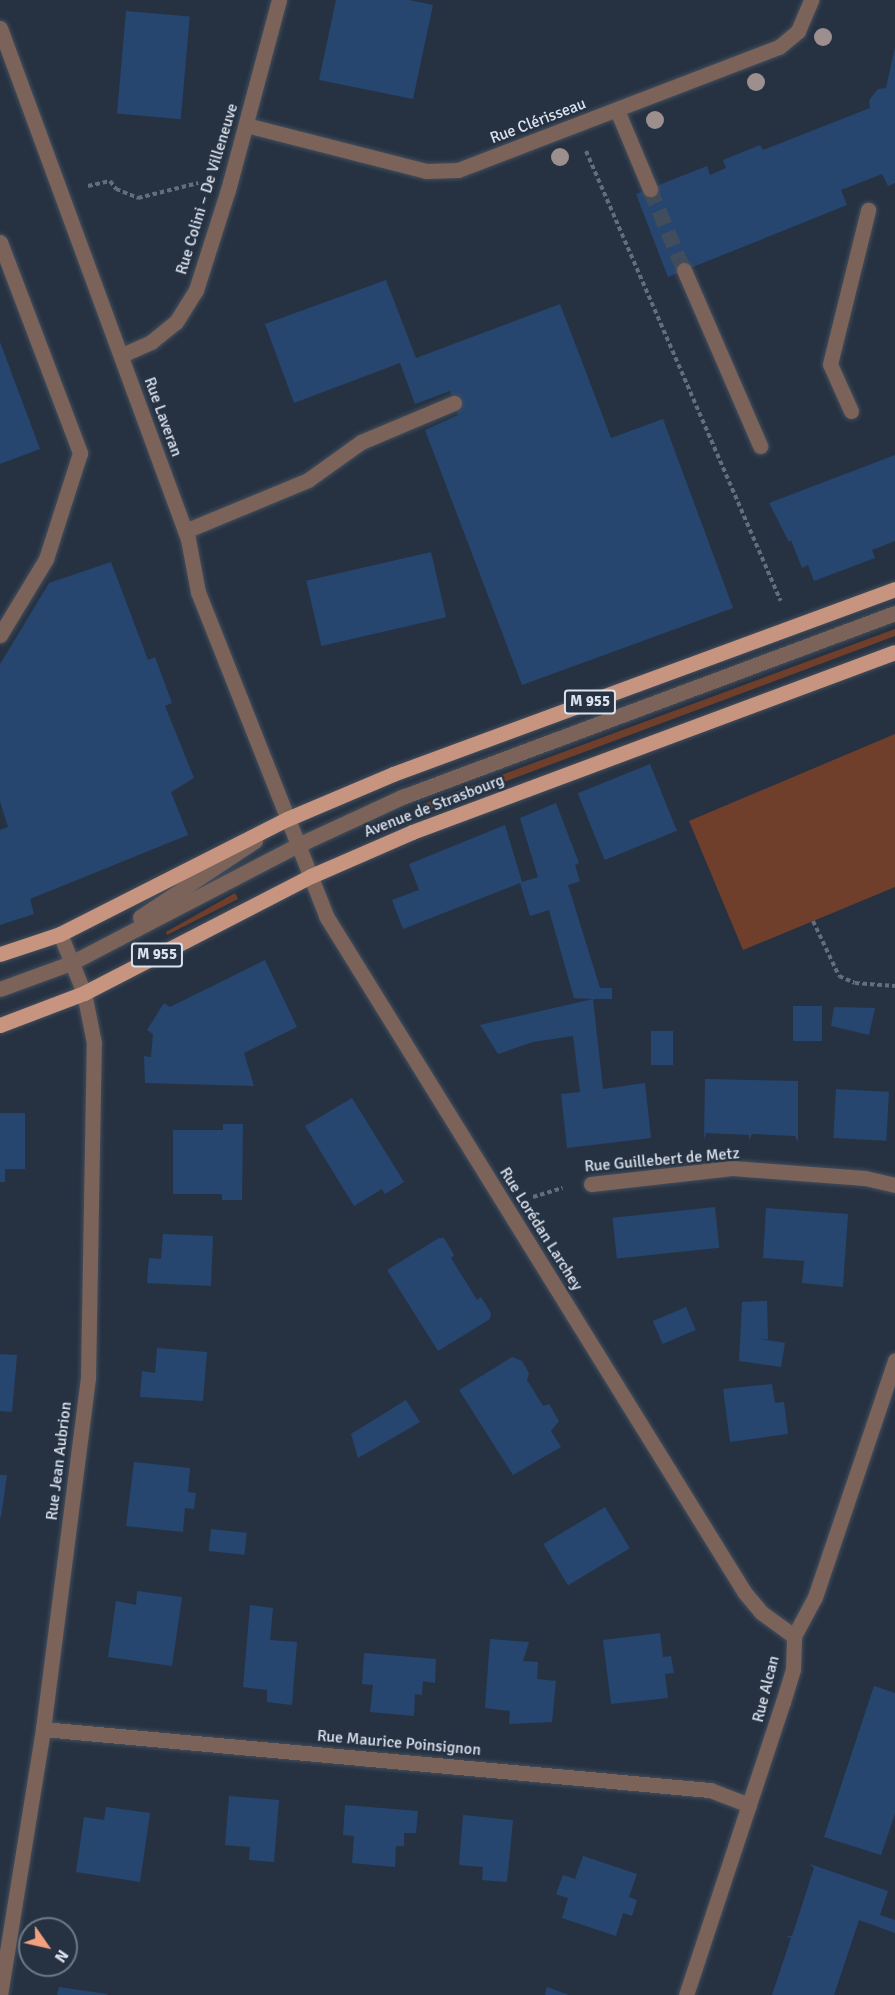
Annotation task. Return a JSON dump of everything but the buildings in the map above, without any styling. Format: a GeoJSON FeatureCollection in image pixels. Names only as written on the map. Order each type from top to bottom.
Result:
{"type":"FeatureCollection","features":[{"type":"Feature","properties":{"kind":"main road","name":"Avenue de Strasbourg"},"geometry":{"type":"LineString","coordinates":[[0,954],[60,933],[287,819],[393,774],[895,589]]}},
{"type":"Feature","properties":{"kind":"main road","name":"Avenue de Strasbourg"},"geometry":{"type":"LineString","coordinates":[[0,1025],[84,993],[310,876],[412,832],[895,652]]}},
{"type":"Feature","properties":{"kind":"street","name":"Rue Colini – De Villeneuve"},"geometry":{"type":"LineString","coordinates":[[122,356],[151,342],[176,322],[196,290],[228,190],[279,0]]}},
{"type":"Feature","properties":{"kind":"street","name":"Rue Clérisseau"},"geometry":{"type":"LineString","coordinates":[[246,125],[441,172],[458,170],[779,47],[798,31],[811,0]]}},
{"type":"Feature","properties":{"kind":"street","name":"Rue Laveran"},"geometry":{"type":"LineString","coordinates":[[0,28],[185,531],[198,592],[287,819]]}},
{"type":"Feature","properties":{"kind":"street"},"geometry":{"type":"LineString","coordinates":[[617,110],[650,189]]}},
{"type":"Feature","properties":{"kind":"street"},"geometry":{"type":"LineString","coordinates":[[851,411],[830,364],[868,210]]}},
{"type":"Feature","properties":{"kind":"street"},"geometry":{"type":"LineString","coordinates":[[0,242],[80,453],[46,559],[0,635]]}},
{"type":"Feature","properties":{"kind":"street"},"geometry":{"type":"LineString","coordinates":[[684,270],[760,446]]}},
{"type":"Feature","properties":{"kind":"street"},"geometry":{"type":"LineString","coordinates":[[185,531],[308,480],[361,442],[454,403]]}},
{"type":"Feature","properties":{"kind":"street","name":"Avenue de Strasbourg"},"geometry":{"type":"LineString","coordinates":[[0,989],[71,963],[298,845],[402,797],[895,613]]}},
{"type":"Feature","properties":{"kind":"street","name":"Rue Lorédan Larchey"},"geometry":{"type":"LineString","coordinates":[[287,819],[326,916],[745,1593],[762,1612],[794,1636]]}},
{"type":"Feature","properties":{"kind":"street","name":"Avenue de Strasbourg"},"geometry":{"type":"LineString","coordinates":[[71,963],[287,819]]}},
{"type":"Feature","properties":{"kind":"street","name":"Rue Jean Aubrion"},"geometry":{"type":"LineString","coordinates":[[0,1995],[43,1728],[88,1377],[94,1042],[84,993],[60,933]]}},
{"type":"Feature","properties":{"kind":"street","name":"Rue Guillebert de Metz"},"geometry":{"type":"LineString","coordinates":[[591,1184],[732,1168],[865,1178],[895,1185]]}},
{"type":"Feature","properties":{"kind":"street","name":"Rue Alcan"},"geometry":{"type":"LineString","coordinates":[[686,1995],[793,1669],[794,1636],[815,1597],[895,1360]]}},
{"type":"Feature","properties":{"kind":"street","name":"Rue Maurice Poinsignon"},"geometry":{"type":"LineString","coordinates":[[43,1728],[711,1790],[749,1805]]}},
{"type":"Feature","properties":{"kind":"path"},"geometry":{"type":"LineString","coordinates":[[578,124],[590,166],[791,628]]}},
{"type":"Feature","properties":{"kind":"path"},"geometry":{"type":"LineString","coordinates":[[61,192],[110,181],[116,189],[138,198],[169,192],[195,182],[228,190]]}},
{"type":"Feature","properties":{"kind":"path"},"geometry":{"type":"LineString","coordinates":[[813,921],[839,976],[855,983],[895,986]]}},
{"type":"Feature","properties":{"kind":"path","name":"Rue Guillebert de Metz"},"geometry":{"type":"LineString","coordinates":[[509,1212],[541,1192],[591,1184]]}},
{"type":"Feature","properties":{"kind":"shaded area"},"geometry":{"type":"Polygon","coordinates":[[[895,629],[895,636],[426,811],[423,804],[895,629]]]}},
{"type":"Feature","properties":{"kind":"shaded area"},"geometry":{"type":"Polygon","coordinates":[[[895,734],[895,887],[743,950],[689,821],[895,734]]]}},
{"type":"Feature","properties":{"kind":"shaded area"},"geometry":{"type":"Polygon","coordinates":[[[235,893],[238,899],[167,935],[166,932],[235,893]]]}},
{"type":"Feature","properties":{"kind":"tunnel"},"geometry":{"type":"LineString","coordinates":[[650,189],[684,270]]}}]}
